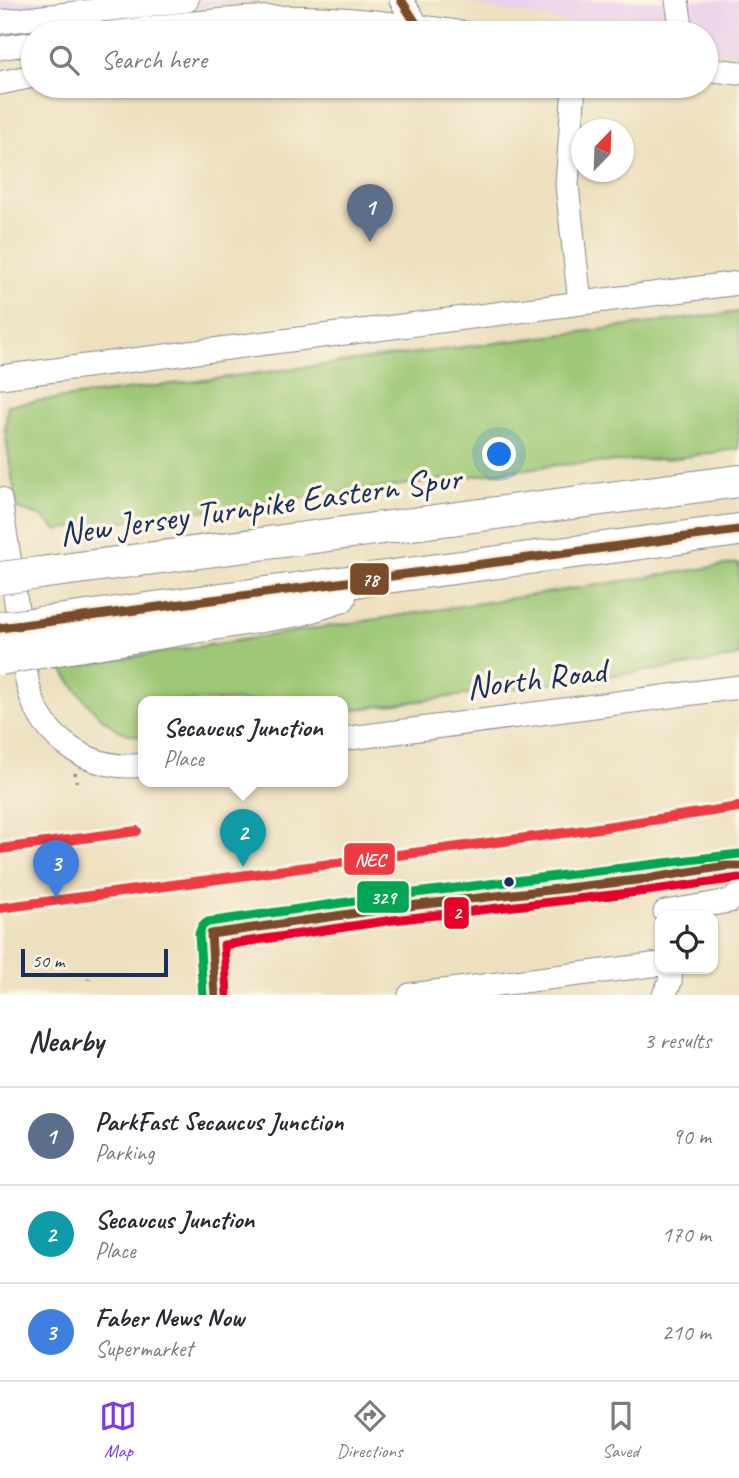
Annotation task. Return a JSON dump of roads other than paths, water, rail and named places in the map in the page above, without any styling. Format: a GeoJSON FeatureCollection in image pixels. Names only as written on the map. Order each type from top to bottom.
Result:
{"type":"FeatureCollection","features":[{"type":"Feature","properties":{"kind":"highway","name":"New Jersey Turnpike Eastern Spur"},"geometry":{"type":"LineString","coordinates":[[0,578],[739,481]]}},
{"type":"Feature","properties":{"kind":"highway"},"geometry":{"type":"LineString","coordinates":[[0,659],[50,636],[413,573],[739,530]]}},
{"type":"Feature","properties":{"kind":"highway"},"geometry":{"type":"LineString","coordinates":[[0,628],[50,636]]}},
{"type":"Feature","properties":{"kind":"street"},"geometry":{"type":"LineString","coordinates":[[0,22],[187,0]]}},
{"type":"Feature","properties":{"kind":"street"},"geometry":{"type":"LineString","coordinates":[[325,18],[342,0]]}},
{"type":"Feature","properties":{"kind":"street"},"geometry":{"type":"LineString","coordinates":[[401,0],[414,21]]}},
{"type":"Feature","properties":{"kind":"street"},"geometry":{"type":"LineString","coordinates":[[677,0],[680,21]]}},
{"type":"Feature","properties":{"kind":"street"},"geometry":{"type":"LineString","coordinates":[[219,21],[325,18],[364,21]]}},
{"type":"Feature","properties":{"kind":"street"},"geometry":{"type":"LineString","coordinates":[[0,48],[21,45]]}},
{"type":"Feature","properties":{"kind":"street"},"geometry":{"type":"LineString","coordinates":[[718,70],[739,73]]}},
{"type":"Feature","properties":{"kind":"street"},"geometry":{"type":"LineString","coordinates":[[0,83],[21,79]]}},
{"type":"Feature","properties":{"kind":"street"},"geometry":{"type":"LineString","coordinates":[[573,98],[567,185],[580,303]]}},
{"type":"Feature","properties":{"kind":"street"},"geometry":{"type":"LineString","coordinates":[[0,377],[739,283]]}},
{"type":"Feature","properties":{"kind":"street"},"geometry":{"type":"LineString","coordinates":[[0,499],[27,680],[33,700],[48,727],[62,742],[88,758],[108,764],[138,765]]}},
{"type":"Feature","properties":{"kind":"street","name":"North Road"},"geometry":{"type":"LineString","coordinates":[[348,738],[739,687]]}},
{"type":"Feature","properties":{"kind":"street"},"geometry":{"type":"LineString","coordinates":[[215,995],[211,934],[391,908],[739,866]]}},
{"type":"Feature","properties":{"kind":"street"},"geometry":{"type":"LineString","coordinates":[[660,876],[665,911]]}},
{"type":"Feature","properties":{"kind":"street"},"geometry":{"type":"LineString","coordinates":[[680,911],[730,901],[739,895]]}},
{"type":"Feature","properties":{"kind":"street"},"geometry":{"type":"LineString","coordinates":[[410,995],[655,965]]}},
{"type":"Feature","properties":{"kind":"street"},"geometry":{"type":"LineString","coordinates":[[664,995],[671,974]]}},
{"type":"Feature","properties":{"kind":"place","name":"ParkFast Secaucus Junction"},"geometry":{"type":"Point","coordinates":[370,242]}},
{"type":"Feature","properties":{"kind":"place","name":"Secaucus Junction"},"geometry":{"type":"Point","coordinates":[243,867]}},
{"type":"Feature","properties":{"kind":"place","name":"Faber News Now"},"geometry":{"type":"Point","coordinates":[56,898]}}]}
